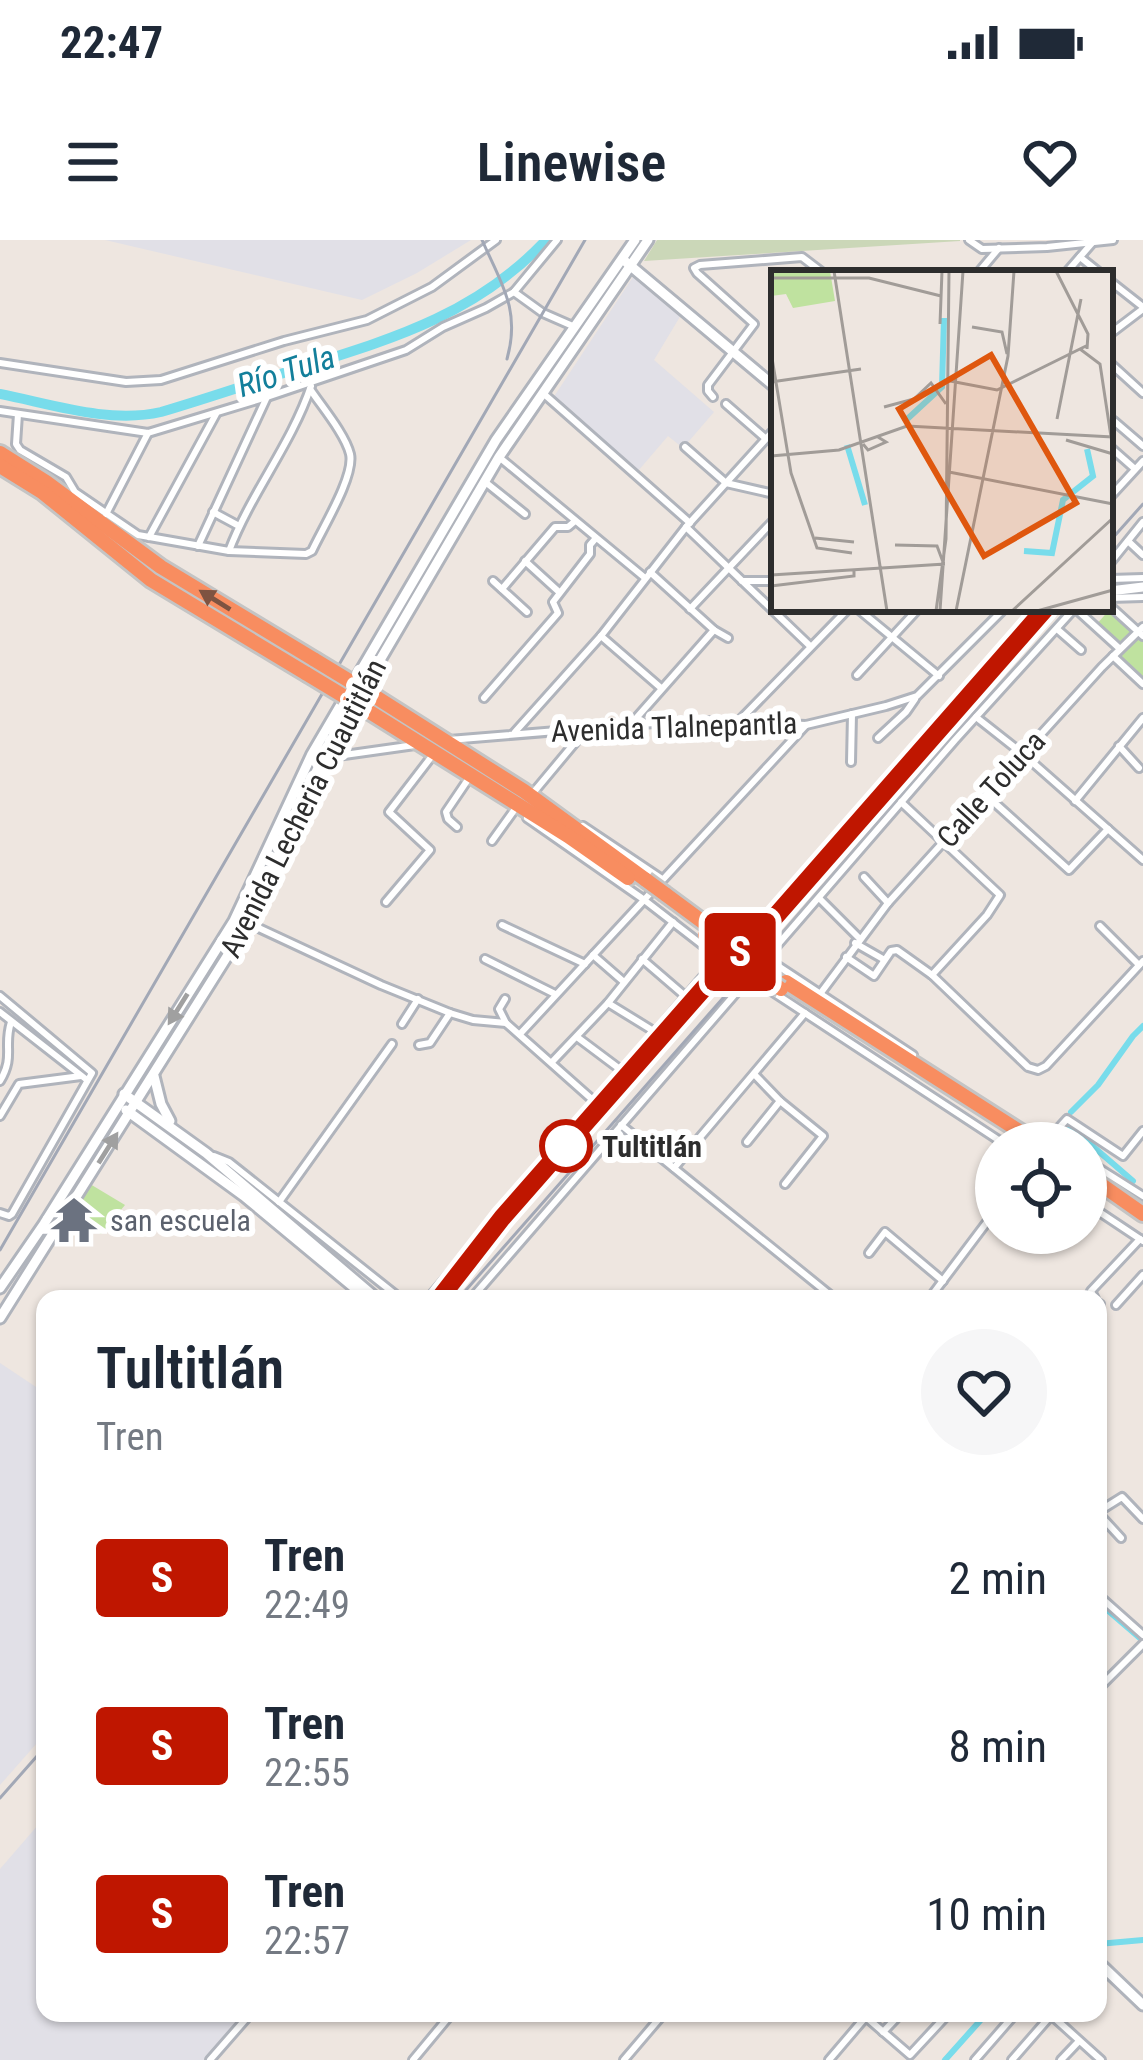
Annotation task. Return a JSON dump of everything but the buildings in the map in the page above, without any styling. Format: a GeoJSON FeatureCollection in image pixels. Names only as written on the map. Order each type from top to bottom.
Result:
{"type":"FeatureCollection","features":[{"type":"Feature","properties":{"kind":"highway"},"geometry":{"type":"LineString","coordinates":[[0,453],[311,667],[524,791],[708,932],[989,1122]]}},
{"type":"Feature","properties":{"kind":"highway"},"geometry":{"type":"LineString","coordinates":[[0,466],[42,492],[151,580],[311,667]]}},
{"type":"Feature","properties":{"kind":"highway"},"geometry":{"type":"LineString","coordinates":[[784,986],[1013,1122]]}},
{"type":"Feature","properties":{"kind":"highway"},"geometry":{"type":"LineString","coordinates":[[1107,1189],[1143,1214]]}},
{"type":"Feature","properties":{"kind":"highway"},"geometry":{"type":"LineString","coordinates":[[1107,1204],[1142,1234]]}},
{"type":"Feature","properties":{"kind":"main road","name":"Avenida Lecheria Cuautitlán"},"geometry":{"type":"LineString","coordinates":[[0,1318],[248,923],[317,756],[499,457],[627,262],[634,240]]}},
{"type":"Feature","properties":{"kind":"main road","name":"Avenida Lecheria Cuautitlán"},"geometry":{"type":"LineString","coordinates":[[0,1288],[234,921],[317,756],[496,440],[575,327],[648,240]]}},
{"type":"Feature","properties":{"kind":"main road"},"geometry":{"type":"LineString","coordinates":[[627,262],[771,383]]}},
{"type":"Feature","properties":{"kind":"main road"},"geometry":{"type":"LineString","coordinates":[[1113,597],[1143,583]]}},
{"type":"Feature","properties":{"kind":"main road"},"geometry":{"type":"LineString","coordinates":[[154,1075],[161,1104],[177,1131]]}},
{"type":"Feature","properties":{"kind":"main road"},"geometry":{"type":"LineString","coordinates":[[121,1100],[137,1102],[206,1153],[358,1290]]}},
{"type":"Feature","properties":{"kind":"main road"},"geometry":{"type":"LineString","coordinates":[[121,1100],[130,1113],[366,1290]]}},
{"type":"Feature","properties":{"kind":"main road"},"geometry":{"type":"LineString","coordinates":[[1107,1972],[1143,2005]]}},
{"type":"Feature","properties":{"kind":"street"},"geometry":{"type":"LineString","coordinates":[[0,363],[126,382],[161,380],[379,314],[432,287],[496,240]]}},
{"type":"Feature","properties":{"kind":"street"},"geometry":{"type":"LineString","coordinates":[[0,411],[148,433],[311,386],[406,350],[514,292],[557,240]]}},
{"type":"Feature","properties":{"kind":"street"},"geometry":{"type":"LineString","coordinates":[[969,240],[979,249],[1113,240]]}},
{"type":"Feature","properties":{"kind":"street"},"geometry":{"type":"LineString","coordinates":[[1069,270],[1092,243]]}},
{"type":"Feature","properties":{"kind":"street"},"geometry":{"type":"LineString","coordinates":[[981,270],[999,248]]}},
{"type":"Feature","properties":{"kind":"street"},"geometry":{"type":"LineString","coordinates":[[713,397],[708,385],[754,322],[694,268],[802,257],[819,270]]}},
{"type":"Feature","properties":{"kind":"street"},"geometry":{"type":"LineString","coordinates":[[1080,257],[1096,270]]}},
{"type":"Feature","properties":{"kind":"street"},"geometry":{"type":"LineString","coordinates":[[1113,283],[1143,308],[1113,332]]}},
{"type":"Feature","properties":{"kind":"street"},"geometry":{"type":"LineString","coordinates":[[514,292],[543,313],[575,327]]}},
{"type":"Feature","properties":{"kind":"street"},"geometry":{"type":"LineString","coordinates":[[1113,366],[1143,393]]}},
{"type":"Feature","properties":{"kind":"street"},"geometry":{"type":"LineString","coordinates":[[229,550],[311,386]]}},
{"type":"Feature","properties":{"kind":"street"},"geometry":{"type":"LineString","coordinates":[[18,414],[17,447],[66,477],[75,492],[138,535],[229,550],[306,554],[312,550],[351,463],[311,386]]}},
{"type":"Feature","properties":{"kind":"street"},"geometry":{"type":"LineString","coordinates":[[542,393],[688,525],[771,609]]}},
{"type":"Feature","properties":{"kind":"street"},"geometry":{"type":"LineString","coordinates":[[198,546],[268,397]]}},
{"type":"Feature","properties":{"kind":"street"},"geometry":{"type":"LineString","coordinates":[[726,404],[765,438]]}},
{"type":"Feature","properties":{"kind":"street"},"geometry":{"type":"LineString","coordinates":[[148,537],[218,412]]}},
{"type":"Feature","properties":{"kind":"street"},"geometry":{"type":"LineString","coordinates":[[1114,421],[1143,446]]}},
{"type":"Feature","properties":{"kind":"street"},"geometry":{"type":"LineString","coordinates":[[106,514],[148,433]]}},
{"type":"Feature","properties":{"kind":"street"},"geometry":{"type":"LineString","coordinates":[[514,733],[771,433]]}},
{"type":"Feature","properties":{"kind":"street"},"geometry":{"type":"LineString","coordinates":[[685,447],[725,483],[771,493]]}},
{"type":"Feature","properties":{"kind":"street"},"geometry":{"type":"LineString","coordinates":[[1113,450],[1135,470]]}},
{"type":"Feature","properties":{"kind":"street"},"geometry":{"type":"LineString","coordinates":[[499,457],[728,638]]}},
{"type":"Feature","properties":{"kind":"street"},"geometry":{"type":"LineString","coordinates":[[1113,493],[1143,461]]}},
{"type":"Feature","properties":{"kind":"street"},"geometry":{"type":"LineString","coordinates":[[1113,476],[1121,484]]}},
{"type":"Feature","properties":{"kind":"street"},"geometry":{"type":"LineString","coordinates":[[484,481],[525,514]]}},
{"type":"Feature","properties":{"kind":"street"},"geometry":{"type":"LineString","coordinates":[[213,512],[238,526]]}},
{"type":"Feature","properties":{"kind":"street"},"geometry":{"type":"LineString","coordinates":[[502,589],[555,526],[568,527],[575,520]]}},
{"type":"Feature","properties":{"kind":"street"},"geometry":{"type":"LineString","coordinates":[[1113,559],[1143,522]]}},
{"type":"Feature","properties":{"kind":"street"},"geometry":{"type":"LineString","coordinates":[[690,609],[771,523]]}},
{"type":"Feature","properties":{"kind":"street"},"geometry":{"type":"LineString","coordinates":[[484,698],[558,613],[553,604],[559,592],[590,554],[596,538]]}},
{"type":"Feature","properties":{"kind":"street"},"geometry":{"type":"LineString","coordinates":[[1127,540],[1143,555]]}},
{"type":"Feature","properties":{"kind":"street"},"geometry":{"type":"LineString","coordinates":[[525,561],[559,592]]}},
{"type":"Feature","properties":{"kind":"street"},"geometry":{"type":"LineString","coordinates":[[1113,579],[1143,583]]}},
{"type":"Feature","properties":{"kind":"street"},"geometry":{"type":"LineString","coordinates":[[740,580],[771,581]]}},
{"type":"Feature","properties":{"kind":"street"},"geometry":{"type":"LineString","coordinates":[[493,581],[527,612]]}},
{"type":"Feature","properties":{"kind":"street"},"geometry":{"type":"LineString","coordinates":[[1113,598],[1143,597]]}},
{"type":"Feature","properties":{"kind":"street"},"geometry":{"type":"LineString","coordinates":[[1113,601],[1142,632]]}},
{"type":"Feature","properties":{"kind":"street"},"geometry":{"type":"LineString","coordinates":[[774,612],[810,646]]}},
{"type":"Feature","properties":{"kind":"street"},"geometry":{"type":"LineString","coordinates":[[739,722],[845,612]]}},
{"type":"Feature","properties":{"kind":"street"},"geometry":{"type":"LineString","coordinates":[[862,612],[939,676]]}},
{"type":"Feature","properties":{"kind":"street"},"geometry":{"type":"LineString","coordinates":[[857,675],[915,612]]}},
{"type":"Feature","properties":{"kind":"street","name":"Avenida Tlalnepantla"},"geometry":{"type":"LineString","coordinates":[[533,793],[453,740],[631,724],[806,725],[917,696],[1001,612]]}},
{"type":"Feature","properties":{"kind":"street"},"geometry":{"type":"LineString","coordinates":[[479,1290],[955,740],[1072,612]]}},
{"type":"Feature","properties":{"kind":"street"},"geometry":{"type":"LineString","coordinates":[[1078,612],[1143,684]]}},
{"type":"Feature","properties":{"kind":"street"},"geometry":{"type":"LineString","coordinates":[[1056,628],[1081,650]]}},
{"type":"Feature","properties":{"kind":"street"},"geometry":{"type":"LineString","coordinates":[[631,724],[715,630]]}},
{"type":"Feature","properties":{"kind":"street","name":"Calle Toluca"},"geometry":{"type":"LineString","coordinates":[[820,994],[887,903],[1116,652],[1142,632]]}},
{"type":"Feature","properties":{"kind":"street"},"geometry":{"type":"LineString","coordinates":[[601,636],[662,688]]}},
{"type":"Feature","properties":{"kind":"street"},"geometry":{"type":"LineString","coordinates":[[878,738],[917,696]]}},
{"type":"Feature","properties":{"kind":"street"},"geometry":{"type":"LineString","coordinates":[[851,762],[852,713]]}},
{"type":"Feature","properties":{"kind":"street"},"geometry":{"type":"LineString","coordinates":[[976,717],[1143,860]]}},
{"type":"Feature","properties":{"kind":"street"},"geometry":{"type":"LineString","coordinates":[[1075,801],[1143,718]]}},
{"type":"Feature","properties":{"kind":"street"},"geometry":{"type":"LineString","coordinates":[[520,1034],[806,725]]}},
{"type":"Feature","properties":{"kind":"street"},"geometry":{"type":"LineString","coordinates":[[436,1290],[719,958],[673,922],[653,890],[533,793],[588,727]]}},
{"type":"Feature","properties":{"kind":"street"},"geometry":{"type":"LineString","coordinates":[[317,756],[414,745],[653,890]]}},
{"type":"Feature","properties":{"kind":"street"},"geometry":{"type":"LineString","coordinates":[[1119,746],[1139,768]]}},
{"type":"Feature","properties":{"kind":"street"},"geometry":{"type":"LineString","coordinates":[[386,902],[430,850],[388,812],[432,756]]}},
{"type":"Feature","properties":{"kind":"street"},"geometry":{"type":"LineString","coordinates":[[457,827],[446,812],[469,778]]}},
{"type":"Feature","properties":{"kind":"street"},"geometry":{"type":"LineString","coordinates":[[986,795],[1069,870],[1108,829]]}},
{"type":"Feature","properties":{"kind":"street"},"geometry":{"type":"LineString","coordinates":[[901,802],[1000,895],[932,975]]}},
{"type":"Feature","properties":{"kind":"street"},"geometry":{"type":"LineString","coordinates":[[492,841],[515,809]]}},
{"type":"Feature","properties":{"kind":"street"},"geometry":{"type":"LineString","coordinates":[[864,877],[887,903]]}},
{"type":"Feature","properties":{"kind":"street"},"geometry":{"type":"LineString","coordinates":[[818,898],[857,940],[884,959]]}},
{"type":"Feature","properties":{"kind":"street"},"geometry":{"type":"LineString","coordinates":[[552,1063],[673,922]]}},
{"type":"Feature","properties":{"kind":"street"},"geometry":{"type":"LineString","coordinates":[[248,923],[450,1012],[506,1023]]}},
{"type":"Feature","properties":{"kind":"street"},"geometry":{"type":"LineString","coordinates":[[502,925],[585,964]]}},
{"type":"Feature","properties":{"kind":"street"},"geometry":{"type":"LineString","coordinates":[[846,957],[874,976],[891,950],[897,950],[932,975],[1028,1067],[1038,1070],[1141,963],[1100,926]]}},
{"type":"Feature","properties":{"kind":"street"},"geometry":{"type":"LineString","coordinates":[[593,955],[624,982]]}},
{"type":"Feature","properties":{"kind":"street"},"geometry":{"type":"LineString","coordinates":[[766,958],[1016,1122]]}},
{"type":"Feature","properties":{"kind":"street"},"geometry":{"type":"LineString","coordinates":[[485,959],[555,994]]}},
{"type":"Feature","properties":{"kind":"street"},"geometry":{"type":"LineString","coordinates":[[642,959],[686,997]]}},
{"type":"Feature","properties":{"kind":"street"},"geometry":{"type":"LineString","coordinates":[[750,977],[975,1125]]}},
{"type":"Feature","properties":{"kind":"street"},"geometry":{"type":"LineString","coordinates":[[0,996],[87,1076]]}},
{"type":"Feature","properties":{"kind":"street"},"geometry":{"type":"LineString","coordinates":[[402,1024],[418,999]]}},
{"type":"Feature","properties":{"kind":"street"},"geometry":{"type":"LineString","coordinates":[[505,999],[499,1009],[506,1023],[595,1102]]}},
{"type":"Feature","properties":{"kind":"street"},"geometry":{"type":"LineString","coordinates":[[608,1003],[655,1032]]}},
{"type":"Feature","properties":{"kind":"street"},"geometry":{"type":"LineString","coordinates":[[0,1012],[87,1076]]}},
{"type":"Feature","properties":{"kind":"street"},"geometry":{"type":"LineString","coordinates":[[419,1045],[430,1043],[450,1012]]}},
{"type":"Feature","properties":{"kind":"street"},"geometry":{"type":"LineString","coordinates":[[674,1168],[805,1013]]}},
{"type":"Feature","properties":{"kind":"street"},"geometry":{"type":"LineString","coordinates":[[0,1081],[10,1062],[11,1021]]}},
{"type":"Feature","properties":{"kind":"street"},"geometry":{"type":"LineString","coordinates":[[577,1037],[621,1070]]}},
{"type":"Feature","properties":{"kind":"street"},"geometry":{"type":"LineString","coordinates":[[279,1202],[392,1044]]}},
{"type":"Feature","properties":{"kind":"street"},"geometry":{"type":"LineString","coordinates":[[754,1074],[823,1136],[785,1184]]}},
{"type":"Feature","properties":{"kind":"street"},"geometry":{"type":"LineString","coordinates":[[0,1116],[20,1084],[87,1076]]}},
{"type":"Feature","properties":{"kind":"street"},"geometry":{"type":"LineString","coordinates":[[0,1213],[11,1214],[87,1076]]}},
{"type":"Feature","properties":{"kind":"street"},"geometry":{"type":"LineString","coordinates":[[747,1142],[780,1101]]}},
{"type":"Feature","properties":{"kind":"street"},"geometry":{"type":"LineString","coordinates":[[621,1125],[824,1290]]}},
{"type":"Feature","properties":{"kind":"street"},"geometry":{"type":"LineString","coordinates":[[1107,1145],[1123,1156],[1143,1131]]}},
{"type":"Feature","properties":{"kind":"street"},"geometry":{"type":"LineString","coordinates":[[206,1153],[229,1162],[390,1290]]}},
{"type":"Feature","properties":{"kind":"street"},"geometry":{"type":"LineString","coordinates":[[1107,1173],[1143,1196]]}},
{"type":"Feature","properties":{"kind":"street"},"geometry":{"type":"LineString","coordinates":[[1091,1290],[1142,1234],[1107,1215]]}},
{"type":"Feature","properties":{"kind":"street"},"geometry":{"type":"LineString","coordinates":[[869,1253],[885,1232],[943,1281]]}},
{"type":"Feature","properties":{"kind":"street"},"geometry":{"type":"LineString","coordinates":[[936,1290],[975,1238]]}},
{"type":"Feature","properties":{"kind":"street"},"geometry":{"type":"LineString","coordinates":[[1116,1305],[1143,1275]]}},
{"type":"Feature","properties":{"kind":"street"},"geometry":{"type":"LineString","coordinates":[[1107,1506],[1122,1497],[1143,1519]]}},
{"type":"Feature","properties":{"kind":"street"},"geometry":{"type":"LineString","coordinates":[[1107,1523],[1120,1538]]}},
{"type":"Feature","properties":{"kind":"street"},"geometry":{"type":"LineString","coordinates":[[1107,1603],[1143,1635]]}},
{"type":"Feature","properties":{"kind":"street"},"geometry":{"type":"LineString","coordinates":[[1107,1680],[1143,1644]]}},
{"type":"Feature","properties":{"kind":"street"},"geometry":{"type":"LineString","coordinates":[[210,2060],[242,2022]]}},
{"type":"Feature","properties":{"kind":"street"},"geometry":{"type":"LineString","coordinates":[[413,2060],[445,2022]]}},
{"type":"Feature","properties":{"kind":"street"},"geometry":{"type":"LineString","coordinates":[[624,2060],[656,2022]]}},
{"type":"Feature","properties":{"kind":"street"},"geometry":{"type":"LineString","coordinates":[[843,2060],[832,2057],[862,2022]]}},
{"type":"Feature","properties":{"kind":"street"},"geometry":{"type":"LineString","coordinates":[[874,2022],[910,2054],[940,2022]]}},
{"type":"Feature","properties":{"kind":"street"},"geometry":{"type":"LineString","coordinates":[[883,2032],[892,2022]]}},
{"type":"Feature","properties":{"kind":"street"},"geometry":{"type":"LineString","coordinates":[[975,2060],[1008,2022]]}},
{"type":"Feature","properties":{"kind":"street"},"geometry":{"type":"LineString","coordinates":[[1012,2060],[1044,2022]]}},
{"type":"Feature","properties":{"kind":"street"},"geometry":{"type":"LineString","coordinates":[[1060,2022],[1101,2060]]}},
{"type":"Feature","properties":{"kind":"street"},"geometry":{"type":"LineString","coordinates":[[1061,2060],[1080,2040]]}},
{"type":"Feature","properties":{"kind":"shaded area"},"geometry":{"type":"Polygon","coordinates":[[[105,240],[471,240],[362,300],[105,240]]]}},
{"type":"Feature","properties":{"kind":"shaded area"},"geometry":{"type":"Polygon","coordinates":[[[633,277],[681,315],[654,360],[714,412],[683,448],[668,436],[638,471],[553,398],[633,277]]]}},
{"type":"Feature","properties":{"kind":"shaded area"},"geometry":{"type":"Polygon","coordinates":[[[0,1363],[36,1387],[36,1744],[0,1785],[0,1363]]]}},
{"type":"Feature","properties":{"kind":"shaded area"},"geometry":{"type":"Polygon","coordinates":[[[36,1827],[36,2022],[236,2022],[204,2060],[0,2060],[0,1869],[36,1827]]]}},
{"type":"Feature","properties":{"kind":"green space"},"geometry":{"type":"Polygon","coordinates":[[[657,240],[960,240],[960,241],[644,261],[657,240]]]}},
{"type":"Feature","properties":{"kind":"green space"},"geometry":{"type":"Polygon","coordinates":[[[1113,610],[1133,628],[1122,642],[1116,642],[1096,625],[1113,610]]]}},
{"type":"Feature","properties":{"kind":"green space"},"geometry":{"type":"Polygon","coordinates":[[[1139,634],[1143,638],[1143,683],[1114,655],[1139,634]]]}},
{"type":"Feature","properties":{"kind":"green space"},"geometry":{"type":"Polygon","coordinates":[[[90,1184],[125,1205],[101,1234],[74,1215],[90,1184]]]}},
{"type":"Feature","properties":{"kind":"waterway","name":"Río Tula"},"geometry":{"type":"LineString","coordinates":[[0,394],[101,414],[161,412],[363,348],[428,322],[490,288],[546,240]]}},
{"type":"Feature","properties":{"kind":"waterway"},"geometry":{"type":"LineString","coordinates":[[1071,1112],[1143,1026]]}},
{"type":"Feature","properties":{"kind":"waterway"},"geometry":{"type":"LineString","coordinates":[[1107,1159],[1133,1181]]}},
{"type":"Feature","properties":{"kind":"waterway"},"geometry":{"type":"LineString","coordinates":[[1107,1610],[1141,1639]]}},
{"type":"Feature","properties":{"kind":"waterway"},"geometry":{"type":"LineString","coordinates":[[1107,1943],[1143,1940]]}},
{"type":"Feature","properties":{"kind":"waterway"},"geometry":{"type":"LineString","coordinates":[[945,2060],[979,2022]]}},
{"type":"Feature","properties":{"kind":"railway"},"geometry":{"type":"LineString","coordinates":[[482,240],[510,311],[507,359]]}},
{"type":"Feature","properties":{"kind":"railway"},"geometry":{"type":"LineString","coordinates":[[0,1250],[585,240]]}},
{"type":"Feature","properties":{"kind":"railway"},"geometry":{"type":"LineString","coordinates":[[1113,538],[1143,504]]}},
{"type":"Feature","properties":{"kind":"railway"},"geometry":{"type":"LineString","coordinates":[[446,1290],[502,1218],[704,988],[767,926],[1042,612]]}},
{"type":"Feature","properties":{"kind":"railway"},"geometry":{"type":"LineString","coordinates":[[466,1290],[767,948]]}},
{"type":"Feature","properties":{"kind":"railway"},"geometry":{"type":"LineString","coordinates":[[0,1798],[36,1757]]}},
{"type":"Feature","properties":{"kind":"train","name":"S"},"geometry":{"type":"LineString","coordinates":[[446,1290],[502,1218],[704,988],[767,926],[1042,612]]}},
{"type":"Feature","properties":{"kind":"place","name":"Tultitlán"},"geometry":{"type":"Point","coordinates":[566,1146]}},
{"type":"Feature","properties":{"kind":"place","name":"san escuela"},"geometry":{"type":"Point","coordinates":[74,1220]}}]}
